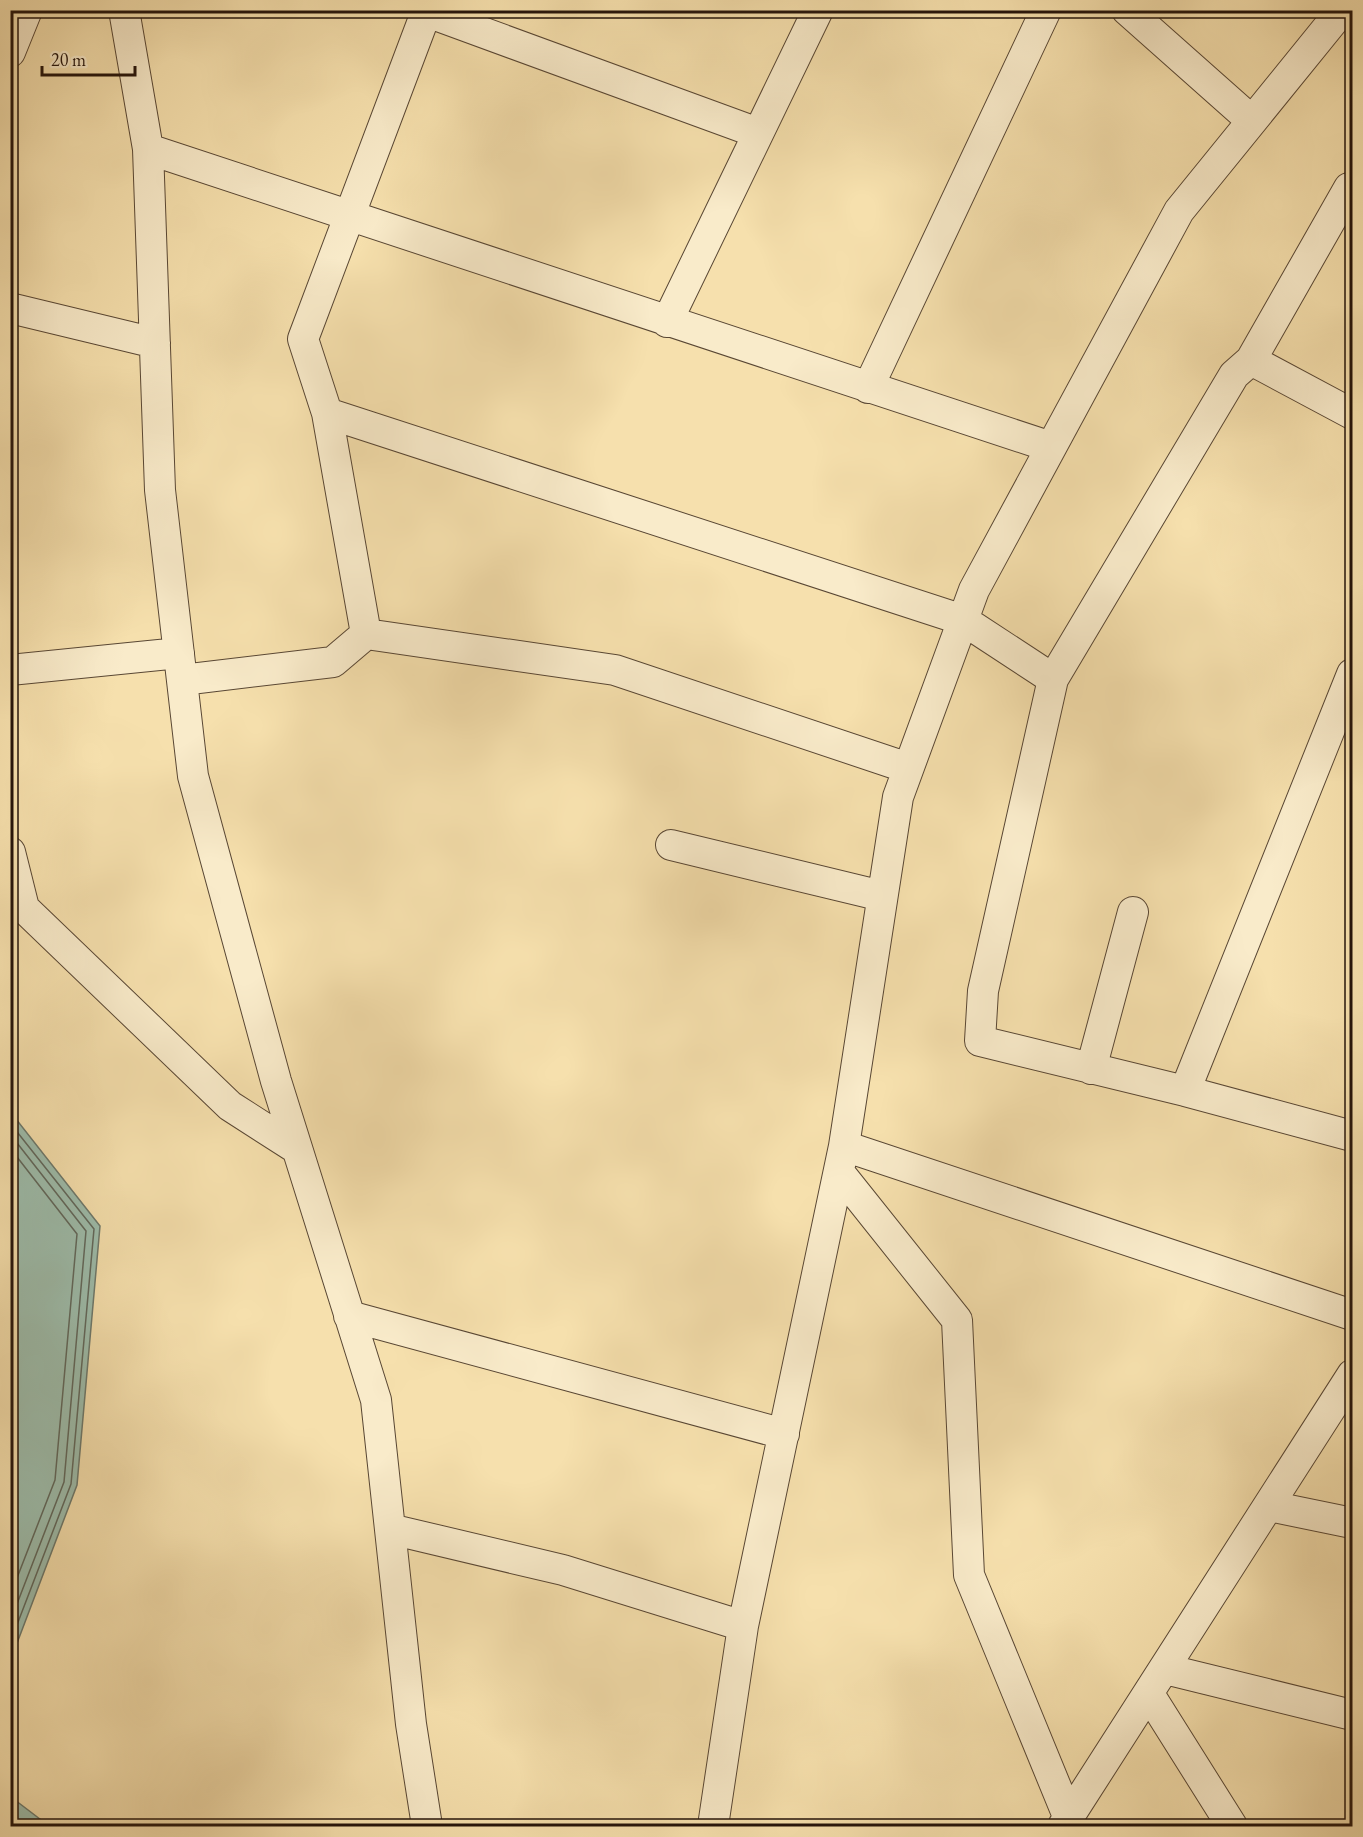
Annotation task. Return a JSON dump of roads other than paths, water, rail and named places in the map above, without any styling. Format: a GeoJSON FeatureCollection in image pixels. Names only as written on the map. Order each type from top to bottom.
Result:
{"type":"FeatureCollection","features":[{"type":"Feature","properties":{"kind":"street"},"geometry":{"type":"LineString","coordinates":[[10,52],[27,10]]}},
{"type":"Feature","properties":{"kind":"street"},"geometry":{"type":"LineString","coordinates":[[124,10],[148,149],[160,490],[193,776],[276,1081],[376,1400],[411,1724],[427,1827]]}},
{"type":"Feature","properties":{"kind":"street"},"geometry":{"type":"LineString","coordinates":[[667,322],[818,10]]}},
{"type":"Feature","properties":{"kind":"street"},"geometry":{"type":"LineString","coordinates":[[868,388],[1046,10]]}},
{"type":"Feature","properties":{"kind":"street"},"geometry":{"type":"LineString","coordinates":[[1127,10],[1252,121]]}},
{"type":"Feature","properties":{"kind":"street"},"geometry":{"type":"LineString","coordinates":[[713,1827],[743,1626],[842,1159],[898,797],[908,768],[975,590],[1179,211],[1342,10]]}},
{"type":"Feature","properties":{"kind":"street"},"geometry":{"type":"LineString","coordinates":[[366,634],[327,413],[303,339],[427,11],[758,133]]}},
{"type":"Feature","properties":{"kind":"street"},"geometry":{"type":"LineString","coordinates":[[148,149],[1051,447]]}},
{"type":"Feature","properties":{"kind":"street"},"geometry":{"type":"LineString","coordinates":[[1348,188],[1251,360],[1234,375],[1053,679],[983,991],[980,1041],[1185,1091],[1353,1136]]}},
{"type":"Feature","properties":{"kind":"street"},"geometry":{"type":"LineString","coordinates":[[10,308],[155,343]]}},
{"type":"Feature","properties":{"kind":"street"},"geometry":{"type":"LineString","coordinates":[[1251,360],[1353,414]]}},
{"type":"Feature","properties":{"kind":"street"},"geometry":{"type":"LineString","coordinates":[[327,413],[963,620],[1053,679]]}},
{"type":"Feature","properties":{"kind":"street"},"geometry":{"type":"LineString","coordinates":[[10,670],[333,662],[366,634],[615,670],[908,768]]}},
{"type":"Feature","properties":{"kind":"street"},"geometry":{"type":"LineString","coordinates":[[1185,1091],[1342,734],[1353,674]]}},
{"type":"Feature","properties":{"kind":"street"},"geometry":{"type":"LineString","coordinates":[[671,845],[882,896]]}},
{"type":"Feature","properties":{"kind":"street"},"geometry":{"type":"LineString","coordinates":[[10,852],[17,906],[230,1106],[297,1149]]}},
{"type":"Feature","properties":{"kind":"street"},"geometry":{"type":"LineString","coordinates":[[1091,1069],[1133,912]]}},
{"type":"Feature","properties":{"kind":"street"},"geometry":{"type":"LineString","coordinates":[[842,1159],[1353,1316]]}},
{"type":"Feature","properties":{"kind":"street"},"geometry":{"type":"LineString","coordinates":[[842,1159],[957,1320],[969,1575],[1068,1824]]}},
{"type":"Feature","properties":{"kind":"street"},"geometry":{"type":"LineString","coordinates":[[349,1316],[784,1434]]}},
{"type":"Feature","properties":{"kind":"street"},"geometry":{"type":"LineString","coordinates":[[1068,1824],[1353,1375]]}},
{"type":"Feature","properties":{"kind":"street"},"geometry":{"type":"LineString","coordinates":[[1269,1506],[1353,1523]]}},
{"type":"Feature","properties":{"kind":"street"},"geometry":{"type":"LineString","coordinates":[[390,1528],[563,1570],[743,1626]]}},
{"type":"Feature","properties":{"kind":"street"},"geometry":{"type":"LineString","coordinates":[[1165,1669],[1353,1715]]}},
{"type":"Feature","properties":{"kind":"street"},"geometry":{"type":"LineString","coordinates":[[1149,1694],[1232,1827]]}},
{"type":"Feature","properties":{"kind":"water"},"geometry":{"type":"Polygon","coordinates":[[[11,1116],[16,1119],[100,1226],[77,1485],[11,1659],[11,1116]]]}},
{"type":"Feature","properties":{"kind":"water"},"geometry":{"type":"Polygon","coordinates":[[[11,1797],[49,1826],[11,1826],[11,1797]]]}}]}
